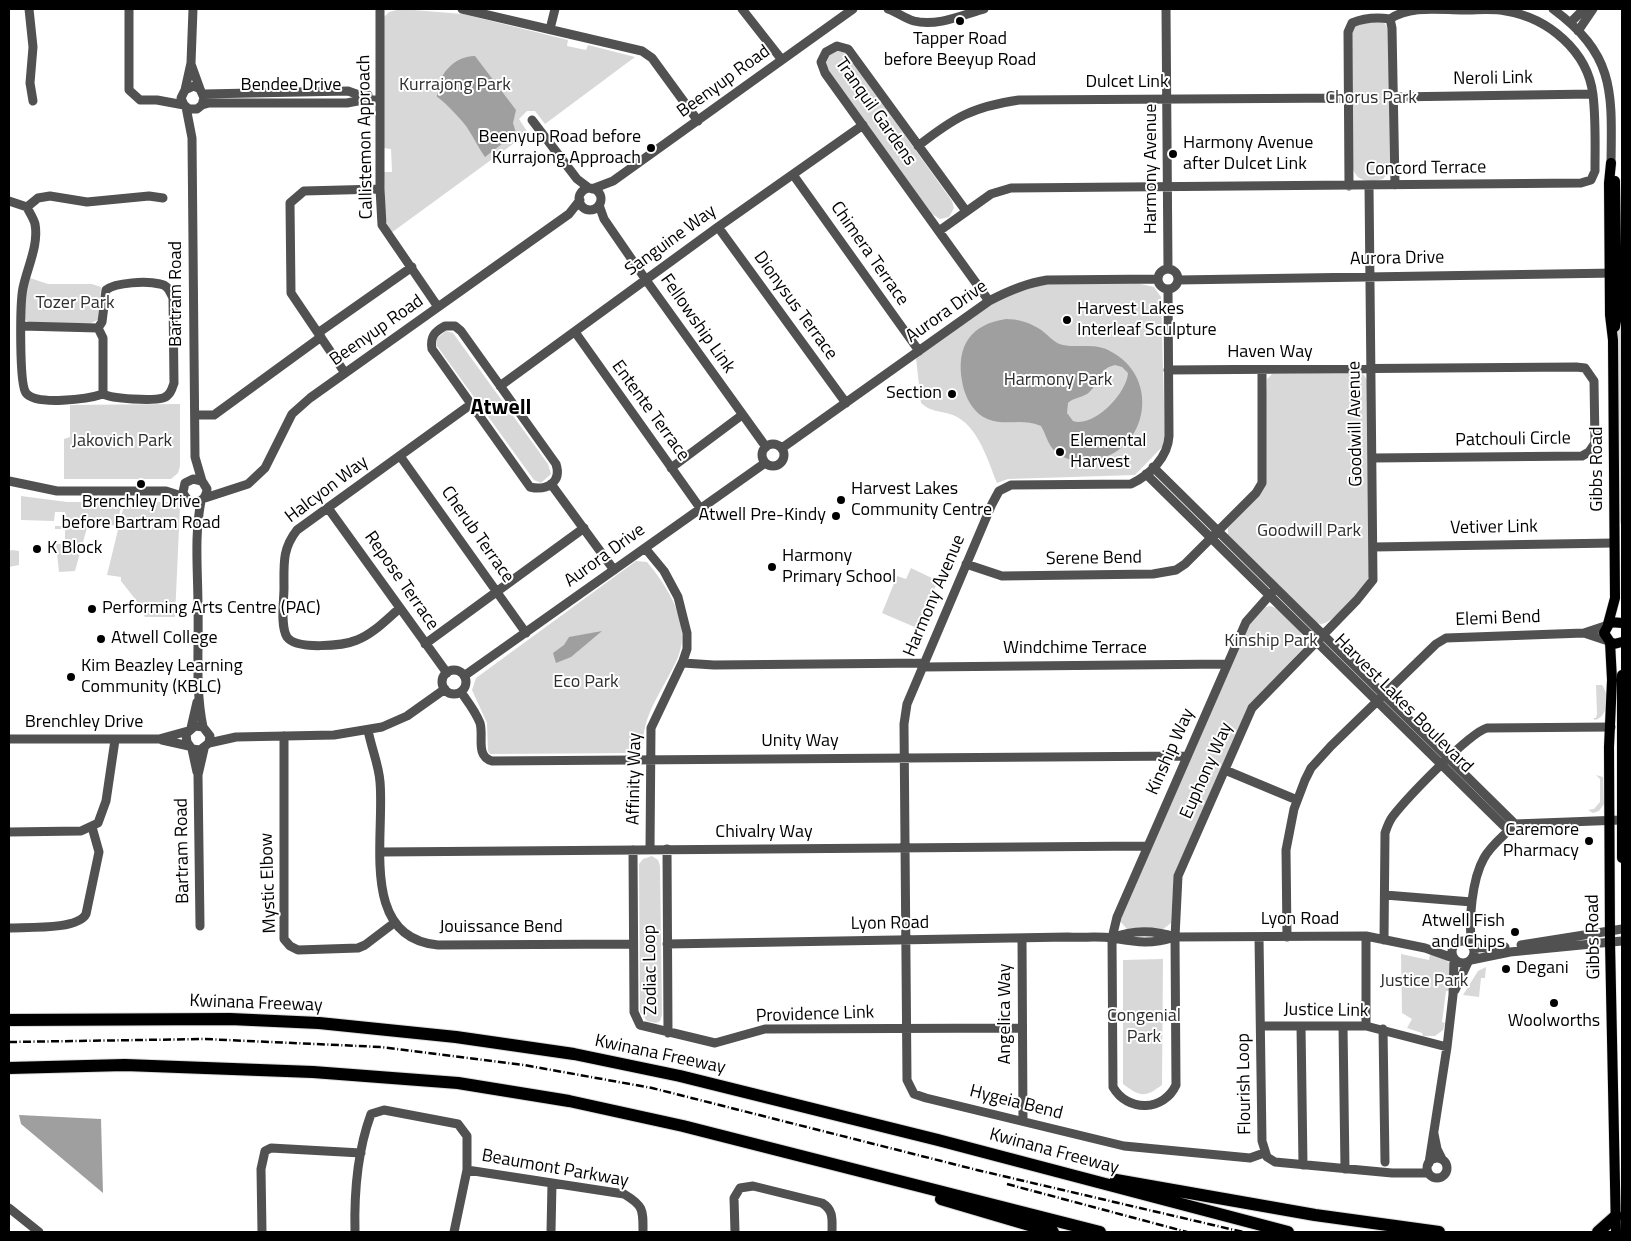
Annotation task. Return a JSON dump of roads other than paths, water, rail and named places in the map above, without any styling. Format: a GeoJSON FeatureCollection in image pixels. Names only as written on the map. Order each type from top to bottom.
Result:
{"type":"FeatureCollection","features":[{"type":"Feature","properties":{"kind":"highway","name":"Kwinana Freeway"},"geometry":{"type":"LineString","coordinates":[[9,1020],[230,1019],[319,1023],[456,1037],[564,1052],[680,1076],[1081,1176],[1150,1197],[1288,1232]]}},
{"type":"Feature","properties":{"kind":"highway"},"geometry":{"type":"LineString","coordinates":[[9,1068],[125,1065],[294,1071],[458,1083],[569,1101],[636,1115],[1100,1232]]}},
{"type":"Feature","properties":{"kind":"highway"},"geometry":{"type":"LineString","coordinates":[[1081,1176],[1095,1176],[1295,1212],[1439,1232]]}},
{"type":"Feature","properties":{"kind":"highway"},"geometry":{"type":"LineString","coordinates":[[885,1177],[902,1187],[1053,1232]]}},
{"type":"Feature","properties":{"kind":"highway"},"geometry":{"type":"LineString","coordinates":[[1598,1232],[1616,1216]]}},
{"type":"Feature","properties":{"kind":"main road","name":"Gibbs Road"},"geometry":{"type":"LineString","coordinates":[[1611,163],[1609,183],[1616,230],[1610,315],[1613,340],[1615,598],[1622,623]]}},
{"type":"Feature","properties":{"kind":"main road","name":"Gibbs Road"},"geometry":{"type":"LineString","coordinates":[[1615,598],[1604,633],[1609,642],[1611,727],[1609,821],[1610,942],[1616,1232]]}},
{"type":"Feature","properties":{"kind":"main road"},"geometry":{"type":"LineString","coordinates":[[1608,624],[1615,621],[1622,623]]}},
{"type":"Feature","properties":{"kind":"main road"},"geometry":{"type":"LineString","coordinates":[[1609,642],[1614,644],[1622,642]]}},
{"type":"Feature","properties":{"kind":"main road"},"geometry":{"type":"LineString","coordinates":[[1622,675],[1622,858]]}},
{"type":"Feature","properties":{"kind":"street"},"geometry":{"type":"LineString","coordinates":[[30,9],[33,47],[30,83],[33,101]]}},
{"type":"Feature","properties":{"kind":"street"},"geometry":{"type":"LineString","coordinates":[[128,9],[130,90],[136,99],[157,100],[185,106],[193,110],[201,106],[202,92],[191,63]]}},
{"type":"Feature","properties":{"kind":"street"},"geometry":{"type":"LineString","coordinates":[[185,106],[181,101],[191,63],[193,9]]}},
{"type":"Feature","properties":{"kind":"street","name":"Callistemon Approach"},"geometry":{"type":"LineString","coordinates":[[380,9],[379,97],[382,224],[438,307]]}},
{"type":"Feature","properties":{"kind":"street"},"geometry":{"type":"LineString","coordinates":[[463,9],[646,53],[652,58],[698,121]]}},
{"type":"Feature","properties":{"kind":"street"},"geometry":{"type":"LineString","coordinates":[[550,29],[555,9]]}},
{"type":"Feature","properties":{"kind":"street"},"geometry":{"type":"LineString","coordinates":[[742,9],[782,60]]}},
{"type":"Feature","properties":{"kind":"street","name":"Beenyup Road"},"geometry":{"type":"LineString","coordinates":[[569,214],[580,197],[591,189],[613,181],[853,9]]}},
{"type":"Feature","properties":{"kind":"street"},"geometry":{"type":"LineString","coordinates":[[890,9],[913,21],[934,22],[984,9]]}},
{"type":"Feature","properties":{"kind":"street","name":"Harmony Avenue"},"geometry":{"type":"LineString","coordinates":[[1166,9],[1168,268]]}},
{"type":"Feature","properties":{"kind":"street","name":"Concord Terrace"},"geometry":{"type":"LineString","coordinates":[[939,231],[991,194],[1011,188],[1369,186],[1581,183],[1591,180],[1595,171],[1594,94],[1588,74],[1578,55],[1562,37],[1543,23],[1524,15],[1496,9],[1405,10],[1390,20]]}},
{"type":"Feature","properties":{"kind":"street","name":"Gibbs Road"},"geometry":{"type":"LineString","coordinates":[[1552,9],[1571,22],[1596,51],[1606,75],[1612,100],[1611,163]]}},
{"type":"Feature","properties":{"kind":"street"},"geometry":{"type":"LineString","coordinates":[[1571,22],[1584,9]]}},
{"type":"Feature","properties":{"kind":"street"},"geometry":{"type":"LineString","coordinates":[[1578,30],[1593,9]]}},
{"type":"Feature","properties":{"kind":"street"},"geometry":{"type":"LineString","coordinates":[[1349,186],[1348,32],[1352,23],[1362,19],[1380,17],[1390,20],[1392,28],[1395,185]]}},
{"type":"Feature","properties":{"kind":"street","name":"Tranquil Gardens"},"geometry":{"type":"LineString","coordinates":[[966,211],[848,49],[843,46],[831,48],[822,57],[822,67],[989,301]]}},
{"type":"Feature","properties":{"kind":"street"},"geometry":{"type":"LineString","coordinates":[[157,100],[184,91],[190,87],[202,92]]}},
{"type":"Feature","properties":{"kind":"street","name":"Bendee Drive"},"geometry":{"type":"LineString","coordinates":[[202,92],[348,92],[362,96],[379,97]]}},
{"type":"Feature","properties":{"kind":"street","name":"Neroli Link"},"geometry":{"type":"LineString","coordinates":[[1393,96],[1594,94]]}},
{"type":"Feature","properties":{"kind":"street","name":"Bendee Drive"},"geometry":{"type":"LineString","coordinates":[[201,106],[379,97]]}},
{"type":"Feature","properties":{"kind":"street","name":"Dulcet Link"},"geometry":{"type":"LineString","coordinates":[[918,146],[948,122],[967,112],[1019,100],[1348,98]]}},
{"type":"Feature","properties":{"kind":"street","name":"Bartram Road"},"geometry":{"type":"LineString","coordinates":[[185,106],[192,131],[195,415],[195,456],[187,482]]}},
{"type":"Feature","properties":{"kind":"street","name":"Bartram Road"},"geometry":{"type":"LineString","coordinates":[[192,131],[201,106]]}},
{"type":"Feature","properties":{"kind":"street"},"geometry":{"type":"LineString","coordinates":[[532,120],[577,179],[598,192],[594,206],[580,197],[577,179]]}},
{"type":"Feature","properties":{"kind":"street","name":"Sanguine Way"},"geometry":{"type":"LineString","coordinates":[[500,386],[718,227],[794,176],[863,126]]}},
{"type":"Feature","properties":{"kind":"street","name":"Chimera Terrace"},"geometry":{"type":"LineString","coordinates":[[794,176],[919,351]]}},
{"type":"Feature","properties":{"kind":"street","name":"Beenyup Road"},"geometry":{"type":"LineString","coordinates":[[203,499],[225,490],[248,484],[265,468],[292,414],[310,398],[569,214],[594,206],[613,181]]}},
{"type":"Feature","properties":{"kind":"street","name":"Goodwill Avenue"},"geometry":{"type":"LineString","coordinates":[[1320,637],[1368,588],[1374,571],[1369,186]]}},
{"type":"Feature","properties":{"kind":"street"},"geometry":{"type":"LineString","coordinates":[[345,373],[291,293],[290,203],[304,191],[380,189]]}},
{"type":"Feature","properties":{"kind":"street"},"geometry":{"type":"LineString","coordinates":[[27,207],[38,198],[50,196],[88,202],[149,196],[163,198]]}},
{"type":"Feature","properties":{"kind":"street"},"geometry":{"type":"LineString","coordinates":[[9,201],[27,207],[35,224],[35,242],[22,289],[22,383],[26,394],[35,400],[88,399],[103,394],[112,398],[162,398],[170,392],[174,383],[173,298],[169,288],[161,284],[114,284],[106,290],[102,322],[98,328]]}},
{"type":"Feature","properties":{"kind":"street","name":"Fellowship Link"},"geometry":{"type":"LineString","coordinates":[[594,206],[766,447]]}},
{"type":"Feature","properties":{"kind":"street","name":"Dionysus Terrace"},"geometry":{"type":"LineString","coordinates":[[718,227],[846,403]]}},
{"type":"Feature","properties":{"kind":"street"},"geometry":{"type":"LineString","coordinates":[[195,415],[214,415],[412,267]]}},
{"type":"Feature","properties":{"kind":"street"},"geometry":{"type":"LineString","coordinates":[[1168,268],[1176,272],[1178,280],[1175,287],[1168,289],[1161,286],[1158,279],[1161,272],[1168,268]]}},
{"type":"Feature","properties":{"kind":"street","name":"Aurora Drive"},"geometry":{"type":"LineString","coordinates":[[1178,280],[1371,275],[1613,273]]}},
{"type":"Feature","properties":{"kind":"street","name":"Aurora Drive"},"geometry":{"type":"LineString","coordinates":[[782,448],[989,301],[1018,288],[1048,280],[1158,279]]}},
{"type":"Feature","properties":{"kind":"street","name":"Harmony Avenue"},"geometry":{"type":"LineString","coordinates":[[905,940],[905,713],[924,665],[999,491],[1011,485],[1123,484],[1138,481],[1163,456],[1168,444],[1168,289]]}},
{"type":"Feature","properties":{"kind":"street"},"geometry":{"type":"LineString","coordinates":[[22,326],[98,328]]}},
{"type":"Feature","properties":{"kind":"street"},"geometry":{"type":"LineString","coordinates":[[445,326],[455,326],[461,331],[556,464],[558,472],[556,480],[538,489],[530,487],[470,405],[432,349],[430,340],[435,331],[445,326]]}},
{"type":"Feature","properties":{"kind":"street"},"geometry":{"type":"LineString","coordinates":[[98,328],[103,338],[103,394]]}},
{"type":"Feature","properties":{"kind":"street","name":"Entente Terrace"},"geometry":{"type":"LineString","coordinates":[[574,332],[700,508]]}},
{"type":"Feature","properties":{"kind":"street","name":"Patchouli Circle"},"geometry":{"type":"LineString","coordinates":[[1372,369],[1585,368],[1594,381],[1595,443],[1589,452],[1582,456],[1373,458]]}},
{"type":"Feature","properties":{"kind":"street","name":"Haven Way"},"geometry":{"type":"LineString","coordinates":[[1168,370],[1372,369]]}},
{"type":"Feature","properties":{"kind":"street","name":"Serene Bend"},"geometry":{"type":"LineString","coordinates":[[966,564],[1002,576],[1153,574],[1176,570],[1256,493],[1262,483],[1262,370]]}},
{"type":"Feature","properties":{"kind":"street","name":"Halcyon Way"},"geometry":{"type":"LineString","coordinates":[[400,608],[356,641],[302,646],[286,636],[284,625],[284,556],[288,541],[297,530],[470,405]]}},
{"type":"Feature","properties":{"kind":"street"},"geometry":{"type":"LineString","coordinates":[[671,468],[742,415]]}},
{"type":"Feature","properties":{"kind":"street"},"geometry":{"type":"LineString","coordinates":[[772,444],[782,448],[784,456],[780,464],[770,466],[765,463],[762,453],[766,447],[772,444]]}},
{"type":"Feature","properties":{"kind":"street","name":"Bartram Road"},"geometry":{"type":"LineString","coordinates":[[195,456],[204,482]]}},
{"type":"Feature","properties":{"kind":"street","name":"Cherub Terrace"},"geometry":{"type":"LineString","coordinates":[[400,456],[526,633]]}},
{"type":"Feature","properties":{"kind":"street","name":"Aurora Drive"},"geometry":{"type":"LineString","coordinates":[[464,676],[765,463]]}},
{"type":"Feature","properties":{"kind":"street","name":"Harvest Lakes Boulevard"},"geometry":{"type":"LineString","coordinates":[[1153,467],[1215,534],[1512,828]]}},
{"type":"Feature","properties":{"kind":"street","name":"Harvest Lakes Boulevard"},"geometry":{"type":"LineString","coordinates":[[1146,474],[1215,534]]}},
{"type":"Feature","properties":{"kind":"street"},"geometry":{"type":"LineString","coordinates":[[166,491],[198,479],[225,490]]}},
{"type":"Feature","properties":{"kind":"street"},"geometry":{"type":"LineString","coordinates":[[9,481],[57,492],[166,491],[192,502],[203,499]]}},
{"type":"Feature","properties":{"kind":"street"},"geometry":{"type":"LineString","coordinates":[[187,482],[183,488],[196,526]]}},
{"type":"Feature","properties":{"kind":"street"},"geometry":{"type":"LineString","coordinates":[[204,482],[207,489],[196,526],[198,699],[206,729],[236,737]]}},
{"type":"Feature","properties":{"kind":"street"},"geometry":{"type":"LineString","coordinates":[[551,484],[614,570]]}},
{"type":"Feature","properties":{"kind":"street","name":"Repose Terrace"},"geometry":{"type":"LineString","coordinates":[[328,508],[447,673]]}},
{"type":"Feature","properties":{"kind":"street"},"geometry":{"type":"LineString","coordinates":[[425,644],[584,528]]}},
{"type":"Feature","properties":{"kind":"street","name":"Vetiver Link"},"geometry":{"type":"LineString","coordinates":[[1374,546],[1614,543]]}},
{"type":"Feature","properties":{"kind":"street","name":"Affinity Way"},"geometry":{"type":"LineString","coordinates":[[645,548],[664,571],[678,597],[683,610],[687,633],[687,649],[683,663],[651,728],[649,760],[650,850]]}},
{"type":"Feature","properties":{"kind":"street","name":"Kinship Way"},"geometry":{"type":"LineString","coordinates":[[1112,938],[1117,916],[1246,622],[1273,591]]}},
{"type":"Feature","properties":{"kind":"street","name":"Elemi Bend"},"geometry":{"type":"LineString","coordinates":[[1287,937],[1286,850],[1297,800],[1312,768],[1436,644],[1446,638],[1584,633],[1608,624]]}},
{"type":"Feature","properties":{"kind":"street","name":"Elemi Bend"},"geometry":{"type":"LineString","coordinates":[[1584,633],[1609,642]]}},
{"type":"Feature","properties":{"kind":"street","name":"Euphony Way"},"geometry":{"type":"LineString","coordinates":[[1112,938],[1114,1087],[1122,1098],[1142,1106],[1163,1101],[1171,1095],[1176,1086],[1174,937],[1178,876],[1257,701],[1320,637]]}},
{"type":"Feature","properties":{"kind":"street","name":"Windchime Terrace"},"geometry":{"type":"LineString","coordinates":[[683,663],[714,666],[1227,664]]}},
{"type":"Feature","properties":{"kind":"street"},"geometry":{"type":"LineString","coordinates":[[454,671],[464,676],[466,683],[461,692],[450,694],[445,690],[443,679],[447,673],[454,671]]}},
{"type":"Feature","properties":{"kind":"street"},"geometry":{"type":"LineString","coordinates":[[206,746],[236,737],[334,735],[368,730],[407,716],[445,690]]}},
{"type":"Feature","properties":{"kind":"street","name":"Unity Way"},"geometry":{"type":"LineString","coordinates":[[461,692],[479,721],[482,753],[489,760],[1187,756]]}},
{"type":"Feature","properties":{"kind":"street"},"geometry":{"type":"LineString","coordinates":[[190,729],[198,699]]}},
{"type":"Feature","properties":{"kind":"street"},"geometry":{"type":"LineString","coordinates":[[1384,940],[1385,833],[1388,824],[1408,799],[1471,736],[1479,730],[1488,728],[1611,727]]}},
{"type":"Feature","properties":{"kind":"street","name":"Bartram Road"},"geometry":{"type":"LineString","coordinates":[[190,729],[186,738],[198,775],[200,926]]}},
{"type":"Feature","properties":{"kind":"street","name":"Brenchley Drive"},"geometry":{"type":"LineString","coordinates":[[159,739],[190,729],[206,729]]}},
{"type":"Feature","properties":{"kind":"street","name":"Bartram Road"},"geometry":{"type":"LineString","coordinates":[[198,775],[206,746],[206,729]]}},
{"type":"Feature","properties":{"kind":"street","name":"Jouissance Bend"},"geometry":{"type":"LineString","coordinates":[[368,730],[380,782],[382,887],[385,906],[394,923],[406,936],[424,944],[438,945],[633,944]]}},
{"type":"Feature","properties":{"kind":"street","name":"Mystic Elbow"},"geometry":{"type":"LineString","coordinates":[[284,736],[284,939],[290,946],[298,950],[358,948],[366,945],[394,923]]}},
{"type":"Feature","properties":{"kind":"street","name":"Brenchley Drive"},"geometry":{"type":"LineString","coordinates":[[9,739],[159,739],[190,747],[206,746]]}},
{"type":"Feature","properties":{"kind":"street"},"geometry":{"type":"LineString","coordinates":[[9,832],[81,831],[92,827],[101,818],[103,812],[114,756],[115,740]]}},
{"type":"Feature","properties":{"kind":"street"},"geometry":{"type":"LineString","coordinates":[[1225,770],[1297,800]]}},
{"type":"Feature","properties":{"kind":"street"},"geometry":{"type":"LineString","coordinates":[[1453,995],[1474,954],[1470,915],[1484,858],[1512,828],[1621,820]]}},
{"type":"Feature","properties":{"kind":"street"},"geometry":{"type":"LineString","coordinates":[[9,928],[72,924],[83,919],[86,914],[99,852],[92,827]]}},
{"type":"Feature","properties":{"kind":"street","name":"Chivalry Way"},"geometry":{"type":"LineString","coordinates":[[382,852],[1147,846]]}},
{"type":"Feature","properties":{"kind":"street","name":"Zodiac Loop"},"geometry":{"type":"LineString","coordinates":[[633,850],[633,944],[636,1018],[640,1025],[668,1033],[666,850]]}},
{"type":"Feature","properties":{"kind":"street"},"geometry":{"type":"LineString","coordinates":[[1385,895],[1472,902]]}},
{"type":"Feature","properties":{"kind":"street"},"geometry":{"type":"LineString","coordinates":[[1433,1132],[1437,1149],[1448,1166],[1446,1174],[1436,1178],[1428,1172],[1433,1132],[1447,1047],[1453,995],[1454,959],[1456,944],[1470,915]]}},
{"type":"Feature","properties":{"kind":"street"},"geometry":{"type":"LineString","coordinates":[[1456,944],[1466,941],[1472,947],[1494,948],[1622,930]]}},
{"type":"Feature","properties":{"kind":"street"},"geometry":{"type":"LineString","coordinates":[[1366,936],[1366,1026]]}},
{"type":"Feature","properties":{"kind":"street","name":"Lyon Road"},"geometry":{"type":"LineString","coordinates":[[667,944],[1022,938],[1112,938],[1143,943],[1160,942],[1174,937],[1366,936],[1425,948],[1454,959]]}},
{"type":"Feature","properties":{"kind":"street","name":"Flourish Loop"},"geometry":{"type":"LineString","coordinates":[[1259,937],[1264,1153],[1270,1160],[1275,1162],[1411,1174],[1428,1172]]}},
{"type":"Feature","properties":{"kind":"street","name":"Angelica Way"},"geometry":{"type":"LineString","coordinates":[[1022,938],[1023,1121]]}},
{"type":"Feature","properties":{"kind":"street","name":"Hygeia Bend"},"geometry":{"type":"LineString","coordinates":[[905,940],[907,1080],[914,1094],[1138,1148],[1250,1158],[1264,1153]]}},
{"type":"Feature","properties":{"kind":"street"},"geometry":{"type":"LineString","coordinates":[[1454,959],[1460,963],[1510,952],[1622,941]]}},
{"type":"Feature","properties":{"kind":"street","name":"Lyon Road"},"geometry":{"type":"LineString","coordinates":[[1425,948],[1456,944]]}},
{"type":"Feature","properties":{"kind":"street","name":"Justice Link"},"geometry":{"type":"LineString","coordinates":[[1261,1026],[1366,1026],[1447,1047]]}},
{"type":"Feature","properties":{"kind":"street"},"geometry":{"type":"LineString","coordinates":[[1301,1026],[1303,1165]]}},
{"type":"Feature","properties":{"kind":"street"},"geometry":{"type":"LineString","coordinates":[[1343,1026],[1344,1169]]}},
{"type":"Feature","properties":{"kind":"street","name":"Providence Link"},"geometry":{"type":"LineString","coordinates":[[668,1033],[715,1044],[765,1029],[1022,1028]]}},
{"type":"Feature","properties":{"kind":"street"},"geometry":{"type":"LineString","coordinates":[[1383,1029],[1384,1162]]}},
{"type":"Feature","properties":{"kind":"street"},"geometry":{"type":"LineString","coordinates":[[355,1232],[354,1197],[363,1136],[371,1114],[384,1110],[458,1124],[467,1136],[467,1170]]}},
{"type":"Feature","properties":{"kind":"street"},"geometry":{"type":"LineString","coordinates":[[262,1232],[261,1169],[265,1151],[271,1148],[360,1153]]}},
{"type":"Feature","properties":{"kind":"street"},"geometry":{"type":"LineString","coordinates":[[1429,1163],[1433,1159],[1442,1159]]}},
{"type":"Feature","properties":{"kind":"street","name":"Beaumont Parkway"},"geometry":{"type":"LineString","coordinates":[[454,1232],[467,1170],[624,1194],[638,1202],[643,1212],[643,1232]]}},
{"type":"Feature","properties":{"kind":"street"},"geometry":{"type":"LineString","coordinates":[[551,1232],[552,1183]]}},
{"type":"Feature","properties":{"kind":"street"},"geometry":{"type":"LineString","coordinates":[[735,1232],[734,1198],[740,1188],[753,1186],[822,1204],[829,1208],[832,1216],[832,1232]]}},
{"type":"Feature","properties":{"kind":"street"},"geometry":{"type":"LineString","coordinates":[[10,1212],[39,1232]]}},
{"type":"Feature","properties":{"kind":"railway"},"geometry":{"type":"LineString","coordinates":[[9,1042],[205,1039],[381,1047],[524,1065],[652,1088],[977,1170],[1243,1232]]}},
{"type":"Feature","properties":{"kind":"railway"},"geometry":{"type":"LineString","coordinates":[[1007,1184],[1187,1232]]}},
{"type":"Feature","properties":{"kind":"place","name":"Tapper Road before Beeyup Road"},"geometry":{"type":"Point","coordinates":[960,21]}},
{"type":"Feature","properties":{"kind":"place","name":"Beenyup Road before Kurrajong Approach"},"geometry":{"type":"Point","coordinates":[651,148]}},
{"type":"Feature","properties":{"kind":"place","name":"Harmony Avenue after Dulcet Link"},"geometry":{"type":"Point","coordinates":[1173,154]}},
{"type":"Feature","properties":{"kind":"place","name":"Harvest Lakes Interleaf Sculpture"},"geometry":{"type":"Point","coordinates":[1067,320]}},
{"type":"Feature","properties":{"kind":"place","name":"Section"},"geometry":{"type":"Point","coordinates":[952,394]}},
{"type":"Feature","properties":{"kind":"place","name":"Elemental Harvest"},"geometry":{"type":"Point","coordinates":[1060,452]}},
{"type":"Feature","properties":{"kind":"place","name":"Brenchley Drive before Bartram Road"},"geometry":{"type":"Point","coordinates":[141,484]}},
{"type":"Feature","properties":{"kind":"place","name":"Harvest Lakes Community Centre"},"geometry":{"type":"Point","coordinates":[841,500]}},
{"type":"Feature","properties":{"kind":"place","name":"Atwell Pre-Kindy"},"geometry":{"type":"Point","coordinates":[836,516]}},
{"type":"Feature","properties":{"kind":"place","name":"K Block"},"geometry":{"type":"Point","coordinates":[37,549]}},
{"type":"Feature","properties":{"kind":"place","name":"Harmony Primary School"},"geometry":{"type":"Point","coordinates":[772,567]}},
{"type":"Feature","properties":{"kind":"place","name":"Performing Arts Centre (PAC)"},"geometry":{"type":"Point","coordinates":[92,609]}},
{"type":"Feature","properties":{"kind":"place","name":"Atwell College"},"geometry":{"type":"Point","coordinates":[101,639]}},
{"type":"Feature","properties":{"kind":"place","name":"Kim Beazley Learning Community (KBLC)"},"geometry":{"type":"Point","coordinates":[71,677]}},
{"type":"Feature","properties":{"kind":"place","name":"Caremore Pharmacy"},"geometry":{"type":"Point","coordinates":[1589,841]}},
{"type":"Feature","properties":{"kind":"place","name":"Atwell Fish and Chips"},"geometry":{"type":"Point","coordinates":[1515,932]}},
{"type":"Feature","properties":{"kind":"place","name":"Degani"},"geometry":{"type":"Point","coordinates":[1506,969]}},
{"type":"Feature","properties":{"kind":"place","name":"Woolworths"},"geometry":{"type":"Point","coordinates":[1554,1003]}},
{"type":"Feature","properties":{"kind":"district","name":"Atwell"},"geometry":{"type":"Point","coordinates":[501,409]}},
{"type":"Feature","properties":{"kind":"park label","name":"Kurrajong Park"},"geometry":{"type":"Point","coordinates":[455,86]}},
{"type":"Feature","properties":{"kind":"park label","name":"Chorus Park"},"geometry":{"type":"Point","coordinates":[1371,99]}},
{"type":"Feature","properties":{"kind":"park label","name":"Tozer Park"},"geometry":{"type":"Point","coordinates":[75,304]}},
{"type":"Feature","properties":{"kind":"park label","name":"Harmony Park"},"geometry":{"type":"Point","coordinates":[1058,381]}},
{"type":"Feature","properties":{"kind":"park label","name":"Jakovich Park"},"geometry":{"type":"Point","coordinates":[122,442]}},
{"type":"Feature","properties":{"kind":"park label","name":"Goodwill Park"},"geometry":{"type":"Point","coordinates":[1309,532]}},
{"type":"Feature","properties":{"kind":"park label","name":"Kinship Park"},"geometry":{"type":"Point","coordinates":[1271,642]}},
{"type":"Feature","properties":{"kind":"park label","name":"Eco Park"},"geometry":{"type":"Point","coordinates":[586,683]}},
{"type":"Feature","properties":{"kind":"park label","name":"Justice Park"},"geometry":{"type":"Point","coordinates":[1424,982]}},
{"type":"Feature","properties":{"kind":"park label","name":"Congenial Park"},"geometry":{"type":"Point","coordinates":[1144,1027]}}]}
